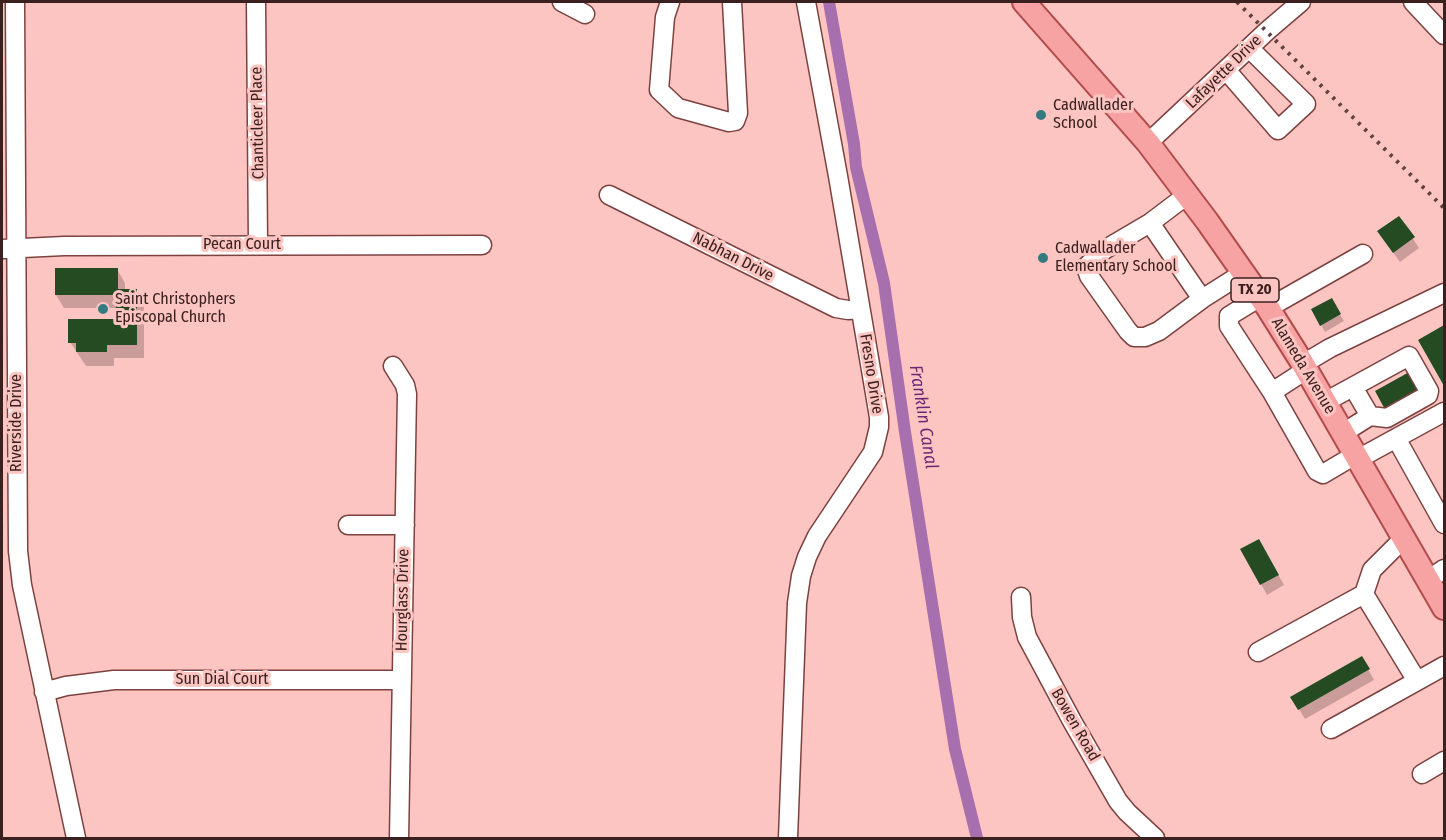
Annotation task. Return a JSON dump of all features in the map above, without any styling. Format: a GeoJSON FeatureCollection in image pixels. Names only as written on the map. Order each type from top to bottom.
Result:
{"type":"FeatureCollection","features":[{"type":"Feature","properties":{"kind":"main road","name":"Alameda Avenue"},"geometry":{"type":"LineString","coordinates":[[1024,2],[1148,143],[1264,302],[1305,367],[1404,538],[1440,588]]}},
{"type":"Feature","properties":{"kind":"street","name":"Riverside Drive"},"geometry":{"type":"LineString","coordinates":[[15,2],[9,248],[9,410],[18,551],[22,585],[76,838]]}},
{"type":"Feature","properties":{"kind":"street","name":"Chanticleer Place"},"geometry":{"type":"LineString","coordinates":[[256,2],[258,244]]}},
{"type":"Feature","properties":{"kind":"street"},"geometry":{"type":"LineString","coordinates":[[562,2],[585,14]]}},
{"type":"Feature","properties":{"kind":"street"},"geometry":{"type":"LineString","coordinates":[[670,2],[665,17],[659,90],[678,108],[723,122],[732,122],[737,119],[738,113],[732,2]]}},
{"type":"Feature","properties":{"kind":"street","name":"Fresno Drive"},"geometry":{"type":"LineString","coordinates":[[788,838],[797,603],[801,576],[817,536],[873,452],[879,428],[861,309],[806,2]]}},
{"type":"Feature","properties":{"kind":"street","name":"Lafayette Drive"},"geometry":{"type":"LineString","coordinates":[[1148,143],[1301,2]]}},
{"type":"Feature","properties":{"kind":"street"},"geometry":{"type":"LineString","coordinates":[[1413,2],[1444,34]]}},
{"type":"Feature","properties":{"kind":"street"},"geometry":{"type":"LineString","coordinates":[[1226,70],[1278,130],[1306,104],[1249,48]]}},
{"type":"Feature","properties":{"kind":"street","name":"Nabhan Drive"},"geometry":{"type":"LineString","coordinates":[[609,195],[836,308],[861,309]]}},
{"type":"Feature","properties":{"kind":"street"},"geometry":{"type":"LineString","coordinates":[[1187,195],[1150,223],[1104,250],[1086,267],[1089,276],[1128,331],[1134,337],[1145,337],[1159,331],[1202,299],[1243,273]]}},
{"type":"Feature","properties":{"kind":"street"},"geometry":{"type":"LineString","coordinates":[[1150,223],[1202,299]]}},
{"type":"Feature","properties":{"kind":"street","name":"Pecan Court"},"geometry":{"type":"LineString","coordinates":[[9,248],[258,244],[370,247],[482,245]]}},
{"type":"Feature","properties":{"kind":"street"},"geometry":{"type":"LineString","coordinates":[[1363,254],[1264,302],[1229,316],[1229,326],[1272,392],[1317,471],[1323,474],[1444,412]]}},
{"type":"Feature","properties":{"kind":"street"},"geometry":{"type":"LineString","coordinates":[[1272,392],[1330,348],[1444,293]]}},
{"type":"Feature","properties":{"kind":"street"},"geometry":{"type":"LineString","coordinates":[[1325,402],[1409,356],[1429,391],[1428,395],[1388,418],[1370,416],[1343,433]]}},
{"type":"Feature","properties":{"kind":"street","name":"Hourglass Drive"},"geometry":{"type":"LineString","coordinates":[[393,366],[405,385],[407,394],[399,838]]}},
{"type":"Feature","properties":{"kind":"street"},"geometry":{"type":"LineString","coordinates":[[1353,387],[1370,416]]}},
{"type":"Feature","properties":{"kind":"street"},"geometry":{"type":"LineString","coordinates":[[1396,438],[1444,524]]}},
{"type":"Feature","properties":{"kind":"street"},"geometry":{"type":"LineString","coordinates":[[348,525],[405,525]]}},
{"type":"Feature","properties":{"kind":"street"},"geometry":{"type":"LineString","coordinates":[[1258,652],[1364,594],[1372,570],[1404,538]]}},
{"type":"Feature","properties":{"kind":"street"},"geometry":{"type":"LineString","coordinates":[[1364,594],[1417,681]]}},
{"type":"Feature","properties":{"kind":"street","name":"Bowen Road"},"geometry":{"type":"LineString","coordinates":[[1021,597],[1022,617],[1027,637],[1072,721],[1118,801],[1155,838]]}},
{"type":"Feature","properties":{"kind":"street"},"geometry":{"type":"LineString","coordinates":[[1330,729],[1444,666]]}},
{"type":"Feature","properties":{"kind":"street","name":"Sun Dial Court"},"geometry":{"type":"LineString","coordinates":[[44,692],[66,686],[114,680],[402,680]]}},
{"type":"Feature","properties":{"kind":"street"},"geometry":{"type":"LineString","coordinates":[[1422,774],[1444,762]]}},
{"type":"Feature","properties":{"kind":"building"},"geometry":{"type":"Polygon","coordinates":[[[1399,216],[1415,237],[1393,253],[1377,231],[1399,216]]]}},
{"type":"Feature","properties":{"kind":"building"},"geometry":{"type":"Polygon","coordinates":[[[55,268],[118,268],[118,289],[137,289],[137,345],[107,345],[107,352],[76,352],[76,343],[68,343],[68,319],[116,319],[116,295],[55,295],[55,268]]]}},
{"type":"Feature","properties":{"kind":"building"},"geometry":{"type":"Polygon","coordinates":[[[1332,298],[1341,314],[1320,326],[1311,309],[1332,298]]]}},
{"type":"Feature","properties":{"kind":"building"},"geometry":{"type":"Polygon","coordinates":[[[1444,325],[1444,386],[1418,340],[1444,325]]]}},
{"type":"Feature","properties":{"kind":"building"},"geometry":{"type":"Polygon","coordinates":[[[1411,371],[1424,394],[1388,415],[1375,391],[1411,371]]]}},
{"type":"Feature","properties":{"kind":"building"},"geometry":{"type":"Polygon","coordinates":[[[1259,539],[1279,575],[1260,585],[1240,549],[1259,539]]]}},
{"type":"Feature","properties":{"kind":"building"},"geometry":{"type":"Polygon","coordinates":[[[1362,656],[1370,669],[1298,710],[1290,697],[1362,656]]]}},
{"type":"Feature","properties":{"kind":"waterway","name":"Franklin Canal"},"geometry":{"type":"LineString","coordinates":[[829,2],[856,167],[884,283],[955,749],[977,838]]}},
{"type":"Feature","properties":{"kind":"railway"},"geometry":{"type":"LineString","coordinates":[[1237,2],[1444,208]]}},
{"type":"Feature","properties":{"kind":"place","name":"Cadwallader School"},"geometry":{"type":"Point","coordinates":[1041,115]}},
{"type":"Feature","properties":{"kind":"place","name":"Cadwallader Elementary School"},"geometry":{"type":"Point","coordinates":[1043,258]}},
{"type":"Feature","properties":{"kind":"place","name":"Saint Christophers Episcopal Church"},"geometry":{"type":"Point","coordinates":[103,309]}}]}
